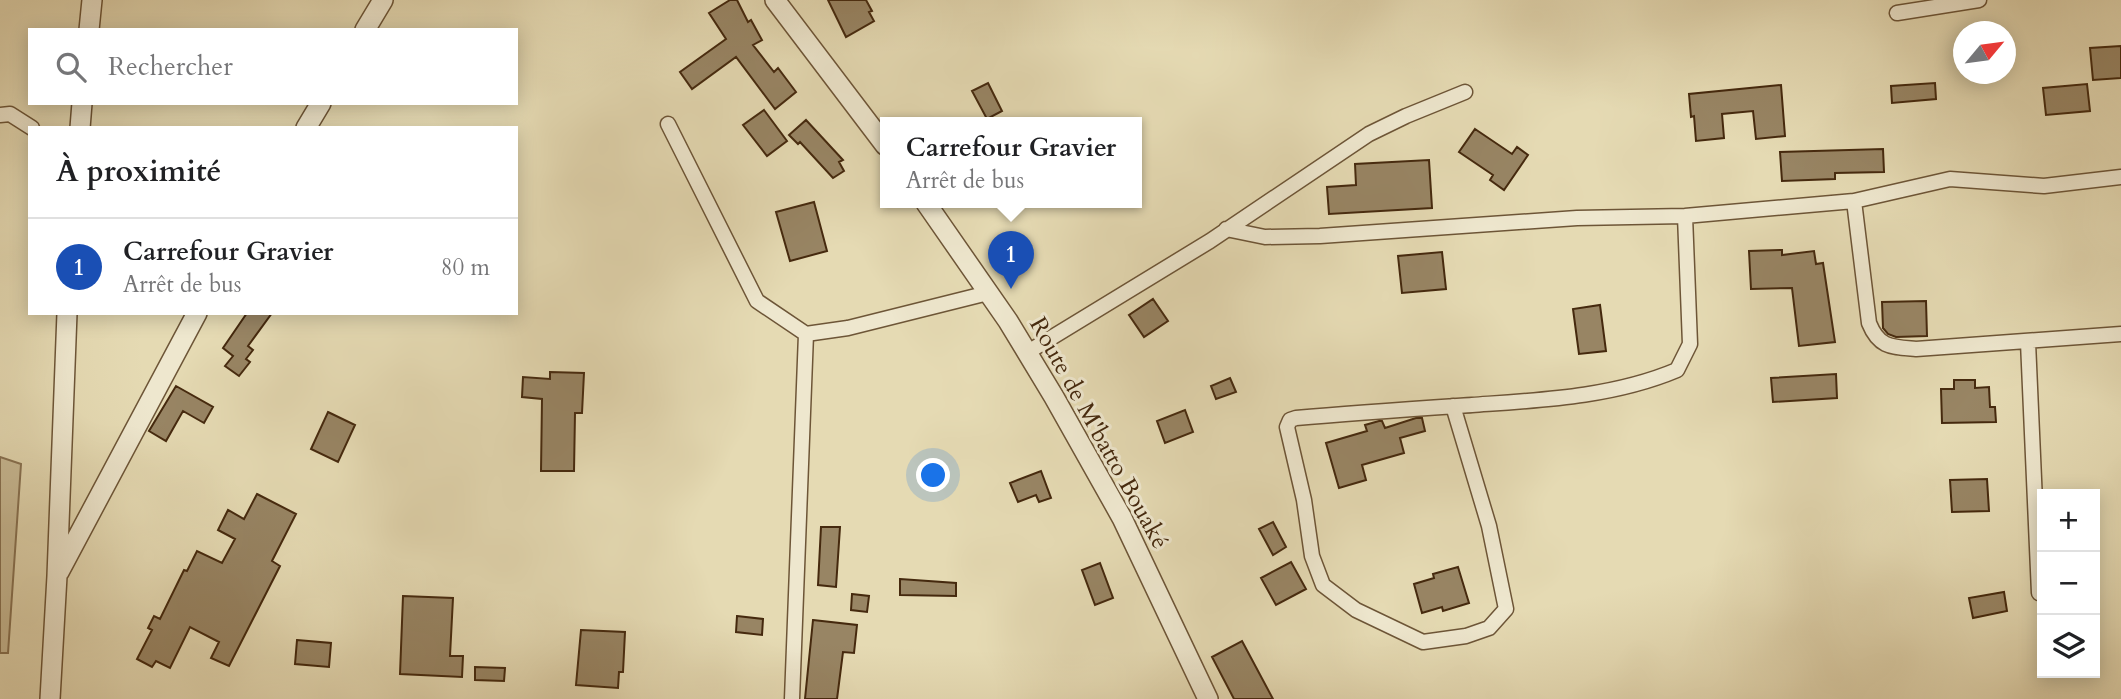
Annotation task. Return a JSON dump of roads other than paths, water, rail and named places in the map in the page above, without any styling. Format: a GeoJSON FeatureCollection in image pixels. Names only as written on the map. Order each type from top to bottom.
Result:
{"type":"FeatureCollection","features":[{"type":"Feature","properties":{"kind":"street"},"geometry":{"type":"LineString","coordinates":[[89,28],[92,0]]}},
{"type":"Feature","properties":{"kind":"street"},"geometry":{"type":"LineString","coordinates":[[366,28],[383,0]]}},
{"type":"Feature","properties":{"kind":"street"},"geometry":{"type":"LineString","coordinates":[[775,0],[880,138]]}},
{"type":"Feature","properties":{"kind":"street"},"geometry":{"type":"LineString","coordinates":[[1897,13],[1979,0]]}},
{"type":"Feature","properties":{"kind":"street"},"geometry":{"type":"LineString","coordinates":[[1028,352],[1149,279],[1369,134],[1465,93]]}},
{"type":"Feature","properties":{"kind":"street"},"geometry":{"type":"LineString","coordinates":[[80,126],[82,105]]}},
{"type":"Feature","properties":{"kind":"street"},"geometry":{"type":"LineString","coordinates":[[307,126],[320,105]]}},
{"type":"Feature","properties":{"kind":"street"},"geometry":{"type":"LineString","coordinates":[[0,115],[10,114],[30,126]]}},
{"type":"Feature","properties":{"kind":"street"},"geometry":{"type":"LineString","coordinates":[[668,124],[757,301],[806,334],[858,326],[988,293]]}},
{"type":"Feature","properties":{"kind":"street"},"geometry":{"type":"LineString","coordinates":[[1226,229],[1265,237],[1320,236],[1577,218],[1685,216],[1854,201],[1950,179],[2044,186],[2121,177]]}},
{"type":"Feature","properties":{"kind":"street"},"geometry":{"type":"LineString","coordinates":[[1854,201],[1869,323],[1874,335],[1883,344],[1895,348],[1916,349],[2121,334]]}},
{"type":"Feature","properties":{"kind":"street","name":"Route de M'batto Bouaké"},"geometry":{"type":"LineString","coordinates":[[929,208],[1028,352],[1122,518],[1208,699]]}},
{"type":"Feature","properties":{"kind":"street"},"geometry":{"type":"LineString","coordinates":[[1453,406],[1489,527],[1506,609],[1489,628],[1466,636],[1423,642],[1356,610],[1323,585],[1312,556],[1304,500],[1287,427],[1290,420],[1296,418],[1453,406],[1568,398],[1650,381],[1677,370],[1690,344],[1685,216]]}},
{"type":"Feature","properties":{"kind":"street"},"geometry":{"type":"LineString","coordinates":[[50,699],[66,315]]}},
{"type":"Feature","properties":{"kind":"street"},"geometry":{"type":"LineString","coordinates":[[57,576],[196,315]]}},
{"type":"Feature","properties":{"kind":"street"},"geometry":{"type":"LineString","coordinates":[[792,699],[806,334]]}},
{"type":"Feature","properties":{"kind":"street"},"geometry":{"type":"LineString","coordinates":[[2028,342],[2037,552]]}},
{"type":"Feature","properties":{"kind":"place","name":"Carrefour Gravier"},"geometry":{"type":"Point","coordinates":[1011,289]}}]}
